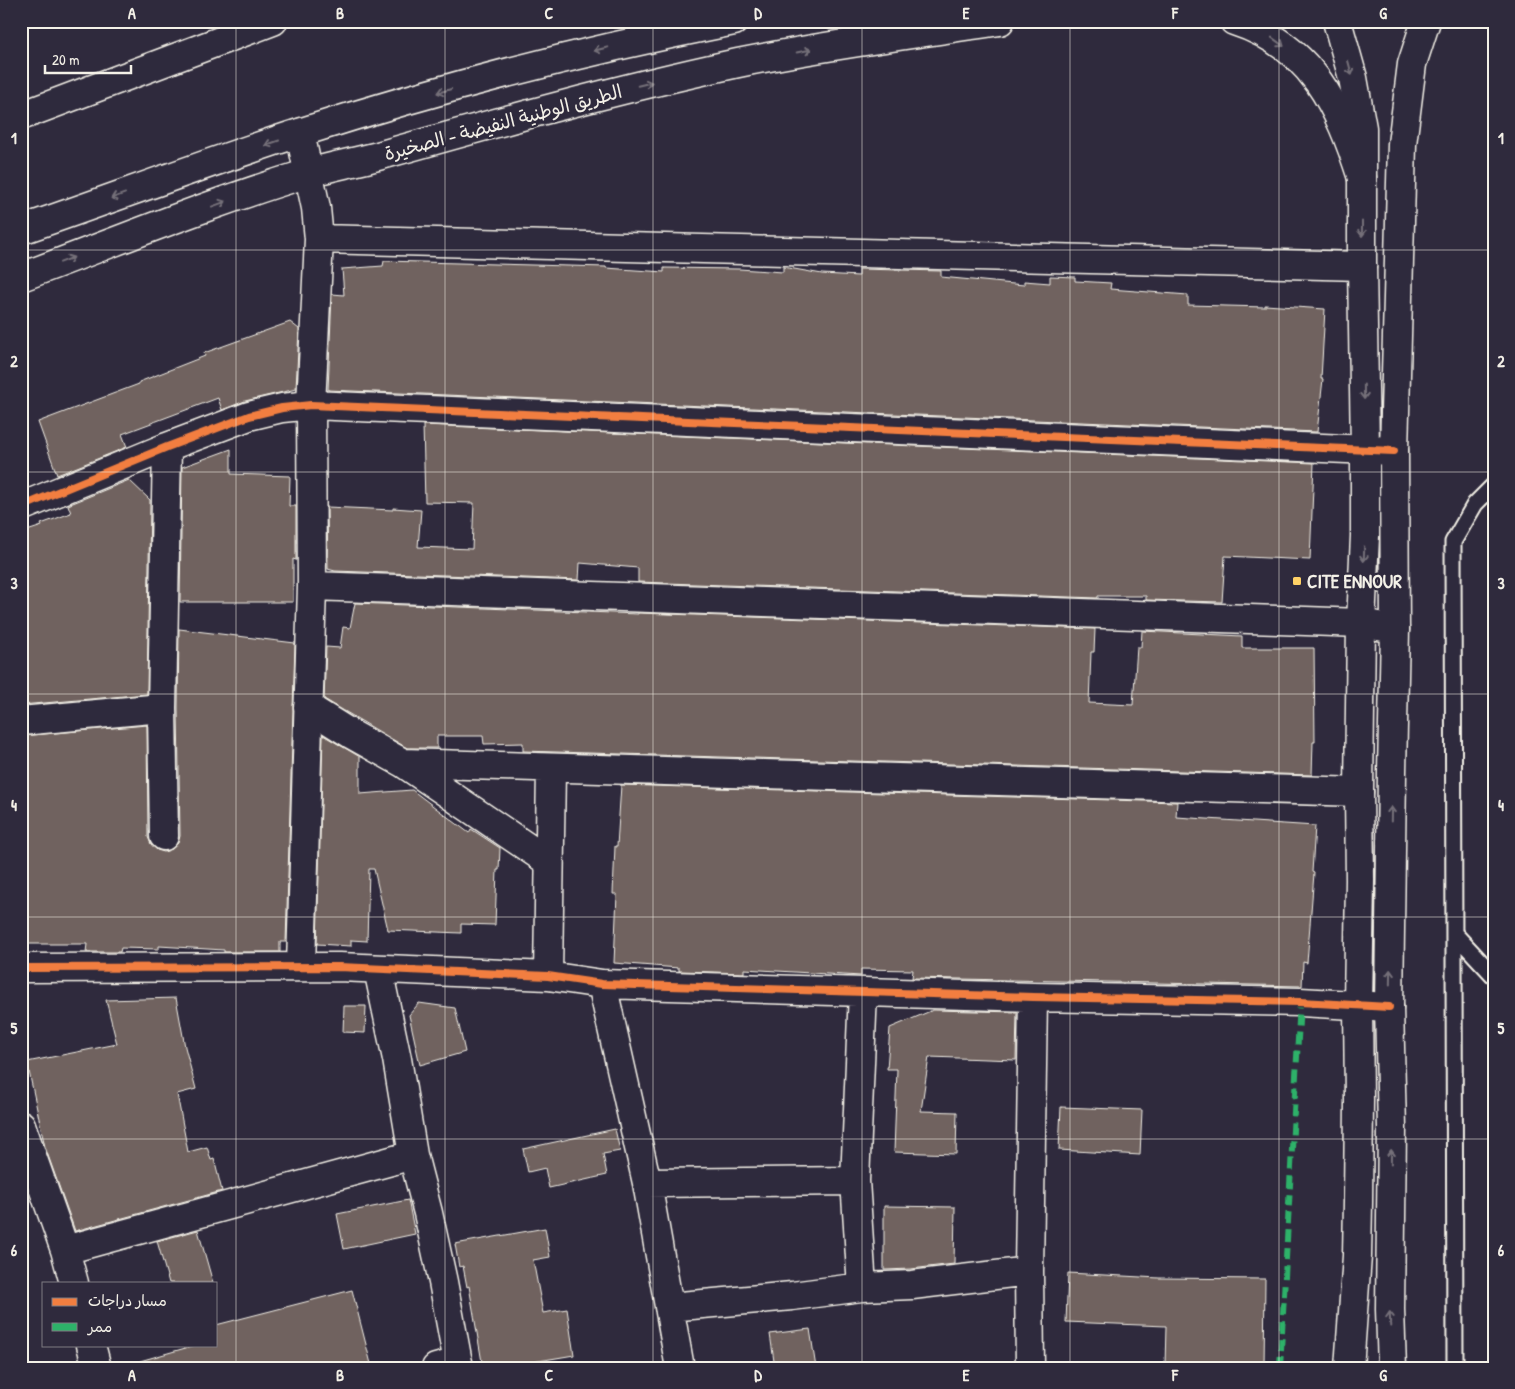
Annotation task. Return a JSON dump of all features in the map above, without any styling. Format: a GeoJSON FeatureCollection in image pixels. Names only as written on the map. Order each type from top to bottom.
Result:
{"type":"FeatureCollection","features":[{"type":"Feature","properties":{"kind":"main road"},"geometry":{"type":"LineString","coordinates":[[21,116],[272,21]]}},
{"type":"Feature","properties":{"kind":"main road"},"geometry":{"type":"LineString","coordinates":[[21,230],[300,133],[381,108],[616,45],[734,21]]}},
{"type":"Feature","properties":{"kind":"main road","name":"الطريق الوطنية النفيضة - الصخيرة"},"geometry":{"type":"LineString","coordinates":[[21,277],[224,202],[309,173],[537,111],[649,83],[822,47],[1000,21]]}},
{"type":"Feature","properties":{"kind":"main road"},"geometry":{"type":"LineString","coordinates":[[1234,21],[1272,38],[1294,54],[1313,73],[1329,95],[1342,122],[1362,178]]}},
{"type":"Feature","properties":{"kind":"main road"},"geometry":{"type":"LineString","coordinates":[[1337,21],[1353,78],[1362,128],[1365,449],[1365,536],[1361,623],[1359,792],[1358,1202],[1357,1256],[1349,1368]]}},
{"type":"Feature","properties":{"kind":"main road"},"geometry":{"type":"LineString","coordinates":[[1392,1368],[1390,1309],[1392,1128],[1389,1007],[1395,629],[1394,452],[1402,144],[1412,64],[1426,21]]}},
{"type":"Feature","properties":{"kind":"main road"},"geometry":{"type":"LineString","coordinates":[[300,133],[316,208],[319,239],[311,405],[312,586],[301,966]]}},
{"type":"Feature","properties":{"kind":"main road"},"geometry":{"type":"LineString","coordinates":[[319,239],[1362,266]]}},
{"type":"Feature","properties":{"kind":"main road"},"geometry":{"type":"LineString","coordinates":[[21,507],[167,447],[249,416],[282,408],[311,405],[1365,449],[1394,452]]}},
{"type":"Feature","properties":{"kind":"main road"},"geometry":{"type":"LineString","coordinates":[[164,836],[162,708],[167,447]]}},
{"type":"Feature","properties":{"kind":"main road"},"geometry":{"type":"LineString","coordinates":[[312,586],[1361,623],[1395,629]]}},
{"type":"Feature","properties":{"kind":"main road"},"geometry":{"type":"LineString","coordinates":[[308,707],[403,763],[549,862]]}},
{"type":"Feature","properties":{"kind":"main road"},"geometry":{"type":"LineString","coordinates":[[21,721],[162,708]]}},
{"type":"Feature","properties":{"kind":"main road"},"geometry":{"type":"LineString","coordinates":[[403,763],[1359,792]]}},
{"type":"Feature","properties":{"kind":"main road"},"geometry":{"type":"LineString","coordinates":[[548,976],[551,768]]}},
{"type":"Feature","properties":{"kind":"main road"},"geometry":{"type":"LineString","coordinates":[[21,968],[301,966],[548,976],[602,984],[1033,997],[1358,1004],[1389,1007]]}},
{"type":"Feature","properties":{"kind":"main road"},"geometry":{"type":"LineString","coordinates":[[378,969],[397,1059],[413,1155],[442,1273],[451,1366]]}},
{"type":"Feature","properties":{"kind":"main road"},"geometry":{"type":"LineString","coordinates":[[602,984],[647,1183],[680,1368]]}},
{"type":"Feature","properties":{"kind":"main road"},"geometry":{"type":"LineString","coordinates":[[862,1286],[855,1181],[863,992]]}},
{"type":"Feature","properties":{"kind":"main road"},"geometry":{"type":"LineString","coordinates":[[1030,1368],[1029,1271],[1033,997]]}},
{"type":"Feature","properties":{"kind":"main road"},"geometry":{"type":"LineString","coordinates":[[21,1125],[65,1250],[74,1282]]}},
{"type":"Feature","properties":{"kind":"main road"},"geometry":{"type":"LineString","coordinates":[[65,1250],[413,1155]]}},
{"type":"Feature","properties":{"kind":"main road"},"geometry":{"type":"LineString","coordinates":[[647,1183],[855,1181]]}},
{"type":"Feature","properties":{"kind":"main road"},"geometry":{"type":"LineString","coordinates":[[669,1307],[792,1296],[862,1286],[912,1285],[1029,1271]]}},
{"type":"Feature","properties":{"kind":"main road"},"geometry":{"type":"LineString","coordinates":[[91,1346],[97,1368]]}},
{"type":"Feature","properties":{"kind":"lane"},"geometry":{"type":"LineString","coordinates":[[1455,1368],[1453,542],[1475,504],[1494,485]]}},
{"type":"Feature","properties":{"kind":"lane"},"geometry":{"type":"LineString","coordinates":[[1454,934],[1494,976]]}},
{"type":"Feature","properties":{"kind":"building"},"geometry":{"type":"Polygon","coordinates":[[[384,261],[606,267],[664,272],[664,268],[739,269],[783,272],[783,267],[822,274],[859,276],[859,269],[941,271],[941,277],[1024,285],[1024,281],[1050,283],[1050,276],[1075,277],[1075,281],[1111,283],[1110,289],[1188,295],[1188,305],[1265,307],[1265,305],[1325,309],[1321,379],[1323,379],[1317,432],[328,390],[332,294],[344,295],[342,269],[383,266],[384,261]]]}},
{"type":"Feature","properties":{"kind":"building"},"geometry":{"type":"Polygon","coordinates":[[[290,322],[299,329],[296,389],[245,401],[222,410],[218,398],[122,434],[127,447],[57,475],[38,422],[139,384],[139,382],[205,356],[204,353],[290,322]]]}},
{"type":"Feature","properties":{"kind":"building"},"geometry":{"type":"Polygon","coordinates":[[[423,425],[1314,463],[1310,560],[1225,556],[1222,602],[1146,600],[1146,596],[1098,596],[1098,598],[638,582],[638,568],[580,563],[579,580],[335,571],[328,569],[327,507],[421,510],[418,547],[472,549],[474,503],[425,502],[423,425]]]}},
{"type":"Feature","properties":{"kind":"building"},"geometry":{"type":"Polygon","coordinates":[[[231,449],[231,474],[290,476],[289,506],[296,506],[296,560],[293,559],[293,602],[180,602],[182,467],[231,449]]]}},
{"type":"Feature","properties":{"kind":"building"},"geometry":{"type":"Polygon","coordinates":[[[129,480],[150,500],[147,694],[21,705],[21,533],[71,513],[68,505],[129,480]]]}},
{"type":"Feature","properties":{"kind":"building"},"geometry":{"type":"Polygon","coordinates":[[[355,603],[1095,629],[1094,652],[1091,652],[1089,703],[1133,705],[1137,647],[1141,647],[1142,631],[1242,636],[1242,648],[1314,648],[1315,742],[1313,742],[1312,775],[523,751],[523,743],[484,744],[483,736],[437,736],[437,748],[407,748],[324,699],[326,647],[340,648],[343,627],[350,628],[355,603]]]}},
{"type":"Feature","properties":{"kind":"building"},"geometry":{"type":"Polygon","coordinates":[[[179,629],[295,643],[286,942],[280,942],[280,952],[224,952],[224,950],[159,946],[159,949],[121,948],[120,952],[86,952],[87,944],[21,944],[21,736],[147,725],[148,837],[151,844],[157,850],[164,852],[172,849],[178,843],[180,836],[179,629]]]}},
{"type":"Feature","properties":{"kind":"building"},"geometry":{"type":"Polygon","coordinates":[[[323,735],[360,757],[360,794],[412,790],[469,833],[471,829],[500,848],[499,870],[497,870],[495,925],[461,924],[461,933],[388,930],[374,869],[369,869],[367,941],[351,940],[351,946],[317,944],[323,735]]]}},
{"type":"Feature","properties":{"kind":"building"},"geometry":{"type":"Polygon","coordinates":[[[621,785],[1177,802],[1176,817],[1315,826],[1312,872],[1314,873],[1307,963],[1303,962],[1302,986],[912,978],[913,970],[861,969],[861,976],[744,969],[744,973],[679,971],[679,968],[614,963],[617,894],[613,894],[615,846],[617,846],[621,785]]]}},
{"type":"Feature","properties":{"kind":"building"},"geometry":{"type":"Polygon","coordinates":[[[176,998],[185,1047],[196,1089],[177,1094],[188,1152],[207,1147],[211,1160],[214,1159],[222,1191],[75,1231],[45,1147],[27,1062],[117,1044],[106,1000],[176,998]]]}},
{"type":"Feature","properties":{"kind":"building"},"geometry":{"type":"Polygon","coordinates":[[[419,1003],[455,1008],[465,1052],[420,1065],[409,1015],[419,1003]]]}},
{"type":"Feature","properties":{"kind":"building"},"geometry":{"type":"Polygon","coordinates":[[[344,1006],[366,1006],[365,1033],[343,1032],[344,1006]]]}},
{"type":"Feature","properties":{"kind":"building"},"geometry":{"type":"Polygon","coordinates":[[[933,1010],[1017,1012],[1016,1060],[929,1057],[921,1111],[957,1112],[956,1154],[894,1152],[897,1069],[887,1069],[890,1028],[933,1010]]]}},
{"type":"Feature","properties":{"kind":"building"},"geometry":{"type":"Polygon","coordinates":[[[1061,1107],[1142,1110],[1140,1155],[1059,1150],[1061,1107]]]}},
{"type":"Feature","properties":{"kind":"building"},"geometry":{"type":"Polygon","coordinates":[[[615,1129],[620,1151],[603,1154],[607,1175],[549,1188],[545,1168],[528,1172],[523,1149],[615,1129]]]}},
{"type":"Feature","properties":{"kind":"building"},"geometry":{"type":"Polygon","coordinates":[[[408,1200],[415,1234],[344,1249],[337,1214],[408,1200]]]}},
{"type":"Feature","properties":{"kind":"building"},"geometry":{"type":"Polygon","coordinates":[[[884,1206],[955,1207],[954,1264],[884,1270],[884,1206]]]}},
{"type":"Feature","properties":{"kind":"building"},"geometry":{"type":"Polygon","coordinates":[[[545,1228],[550,1257],[533,1260],[543,1313],[567,1309],[574,1355],[497,1368],[483,1368],[469,1286],[467,1287],[463,1266],[459,1267],[455,1244],[545,1228]]]}},
{"type":"Feature","properties":{"kind":"building"},"geometry":{"type":"Polygon","coordinates":[[[198,1230],[213,1282],[169,1282],[157,1241],[198,1230]]]}},
{"type":"Feature","properties":{"kind":"building"},"geometry":{"type":"Polygon","coordinates":[[[1068,1273],[1159,1278],[1265,1279],[1264,1367],[1165,1366],[1166,1326],[1066,1322],[1068,1273]]]}},
{"type":"Feature","properties":{"kind":"building"},"geometry":{"type":"Polygon","coordinates":[[[352,1290],[371,1364],[356,1368],[141,1368],[140,1361],[192,1346],[218,1346],[218,1324],[352,1290]]]}},
{"type":"Feature","properties":{"kind":"building"},"geometry":{"type":"Polygon","coordinates":[[[810,1329],[816,1368],[775,1368],[770,1334],[810,1329]]]}},
{"type":"Feature","properties":{"kind":"marked path"},"geometry":{"type":"LineString","coordinates":[[1280,1368],[1300,1002]]}},
{"type":"Feature","properties":{"kind":"cycle path"},"geometry":{"type":"LineString","coordinates":[[21,507],[167,447],[249,416],[282,408],[311,405],[1394,451]]}},
{"type":"Feature","properties":{"kind":"cycle path"},"geometry":{"type":"LineString","coordinates":[[21,968],[339,967],[548,976],[602,984],[1033,997],[1300,1002],[1389,1007]]}},
{"type":"Feature","properties":{"kind":"place","name":"CITE ENNOUR"},"geometry":{"type":"Point","coordinates":[1297,581]}}]}
